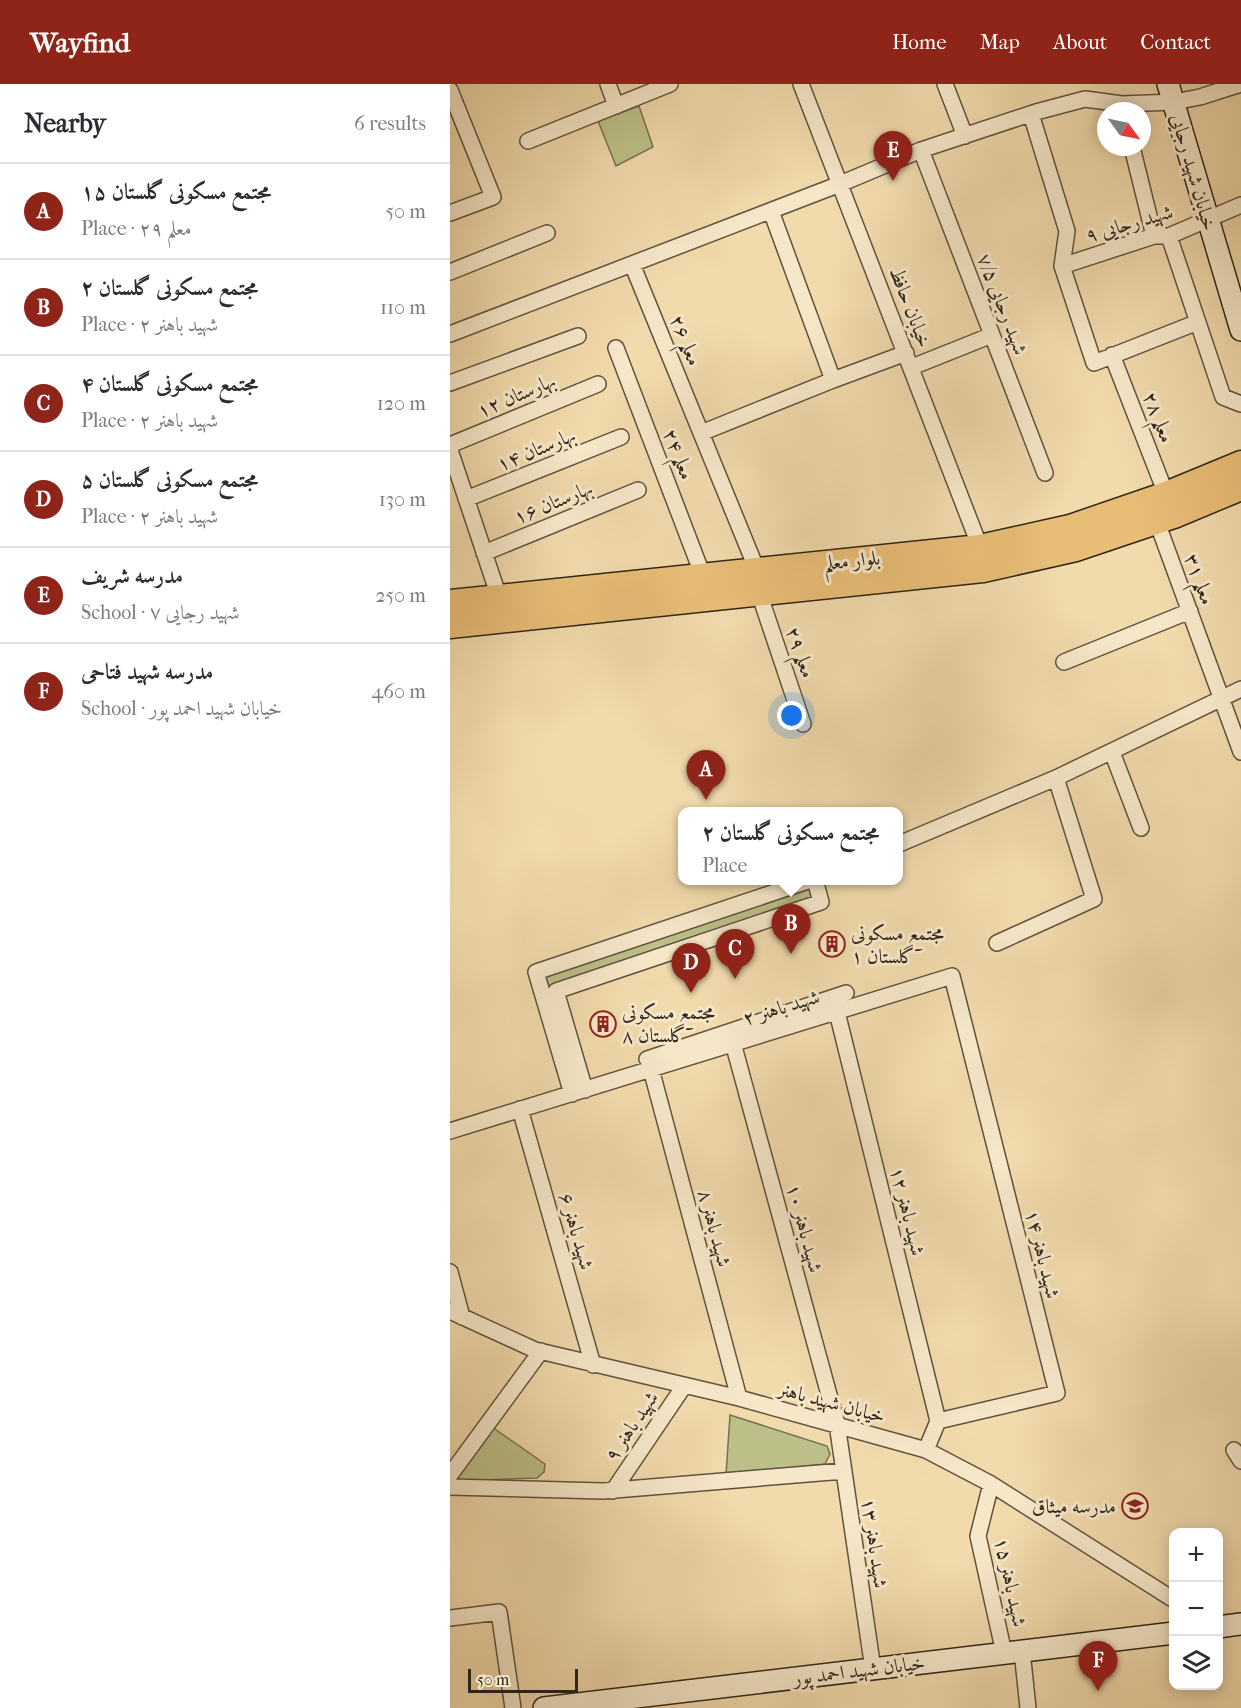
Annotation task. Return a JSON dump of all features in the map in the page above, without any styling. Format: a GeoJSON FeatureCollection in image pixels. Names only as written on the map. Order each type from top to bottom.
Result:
{"type":"FeatureCollection","features":[{"type":"Feature","properties":{"kind":"main road","name":"بلوار معلم"},"geometry":{"type":"LineString","coordinates":[[450,626],[633,595],[758,581],[980,547],[1070,527],[1166,494],[1241,463]]}},
{"type":"Feature","properties":{"kind":"main road","name":"بلوار معلم"},"geometry":{"type":"LineString","coordinates":[[450,602],[499,597],[633,595],[703,576],[758,581],[983,570],[1076,549],[1157,522],[1241,488]]}},
{"type":"Feature","properties":{"kind":"street"},"geometry":{"type":"LineString","coordinates":[[608,84],[616,106]]}},
{"type":"Feature","properties":{"kind":"street"},"geometry":{"type":"LineString","coordinates":[[528,141],[670,84]]}},
{"type":"Feature","properties":{"kind":"street","name":"خیابان حافظ"},"geometry":{"type":"LineString","coordinates":[[801,84],[980,547]]}},
{"type":"Feature","properties":{"kind":"street"},"geometry":{"type":"LineString","coordinates":[[945,84],[965,136]]}},
{"type":"Feature","properties":{"kind":"street"},"geometry":{"type":"LineString","coordinates":[[1140,102],[1171,93],[1200,97],[1241,84]]}},
{"type":"Feature","properties":{"kind":"street"},"geometry":{"type":"LineString","coordinates":[[450,90],[493,197],[450,213]]}},
{"type":"Feature","properties":{"kind":"street","name":"خیابان شهید رجایی"},"geometry":{"type":"LineString","coordinates":[[1171,93],[1241,330]]}},
{"type":"Feature","properties":{"kind":"street"},"geometry":{"type":"LineString","coordinates":[[450,334],[771,211],[921,150],[1085,99],[1099,102]]}},
{"type":"Feature","properties":{"kind":"street"},"geometry":{"type":"LineString","coordinates":[[1031,114],[1067,231],[1062,266],[1094,363],[1198,322]]}},
{"type":"Feature","properties":{"kind":"street","name":"شهید رجایی ۷/۵"},"geometry":{"type":"LineString","coordinates":[[921,150],[1045,473]]}},
{"type":"Feature","properties":{"kind":"street"},"geometry":{"type":"LineString","coordinates":[[1135,156],[1161,236],[1198,322],[1223,398],[1241,404]]}},
{"type":"Feature","properties":{"kind":"street","name":"شهید رجایی ۹"},"geometry":{"type":"LineString","coordinates":[[1062,266],[1161,236],[1241,205]]}},
{"type":"Feature","properties":{"kind":"street"},"geometry":{"type":"LineString","coordinates":[[771,211],[833,380]]}},
{"type":"Feature","properties":{"kind":"street"},"geometry":{"type":"LineString","coordinates":[[450,272],[547,233]]}},
{"type":"Feature","properties":{"kind":"street","name":"معلم ۲۶"},"geometry":{"type":"LineString","coordinates":[[632,264],[758,581]]}},
{"type":"Feature","properties":{"kind":"street"},"geometry":{"type":"LineString","coordinates":[[701,433],[833,380],[992,335]]}},
{"type":"Feature","properties":{"kind":"street"},"geometry":{"type":"LineString","coordinates":[[450,383],[578,336]]}},
{"type":"Feature","properties":{"kind":"street","name":"معلم ۲۴"},"geometry":{"type":"LineString","coordinates":[[616,348],[703,576]]}},
{"type":"Feature","properties":{"kind":"street","name":"معلم ۲۸"},"geometry":{"type":"LineString","coordinates":[[1112,355],[1166,494]]}},
{"type":"Feature","properties":{"kind":"street","name":"بهارستان ۱۲"},"geometry":{"type":"LineString","coordinates":[[450,446],[598,384]]}},
{"type":"Feature","properties":{"kind":"street","name":"بهارستان ۱۴"},"geometry":{"type":"LineString","coordinates":[[466,499],[621,437]]}},
{"type":"Feature","properties":{"kind":"street"},"geometry":{"type":"LineString","coordinates":[[450,450],[499,597]]}},
{"type":"Feature","properties":{"kind":"street","name":"بهارستان ۱۶"},"geometry":{"type":"LineString","coordinates":[[484,553],[638,490]]}},
{"type":"Feature","properties":{"kind":"street","name":"معلم ۳۱"},"geometry":{"type":"LineString","coordinates":[[1157,522],[1241,752]]}},
{"type":"Feature","properties":{"kind":"street","name":"معلم ۲۹"},"geometry":{"type":"LineString","coordinates":[[758,581],[803,724]]}},
{"type":"Feature","properties":{"kind":"street"},"geometry":{"type":"LineString","coordinates":[[1064,662],[1190,611]]}},
{"type":"Feature","properties":{"kind":"street"},"geometry":{"type":"LineString","coordinates":[[903,842],[1056,778],[1241,689]]}},
{"type":"Feature","properties":{"kind":"street"},"geometry":{"type":"LineString","coordinates":[[1112,752],[1141,828]]}},
{"type":"Feature","properties":{"kind":"street"},"geometry":{"type":"LineString","coordinates":[[997,944],[1094,899],[1056,778]]}},
{"type":"Feature","properties":{"kind":"street"},"geometry":{"type":"LineString","coordinates":[[796,885],[536,972],[549,993],[580,1088],[846,993]]}},
{"type":"Feature","properties":{"kind":"street"},"geometry":{"type":"LineString","coordinates":[[549,993],[821,902],[817,885]]}},
{"type":"Feature","properties":{"kind":"street","name":"شهید باهنر ۲"},"geometry":{"type":"LineString","coordinates":[[450,1131],[580,1088],[651,1069],[952,976]]}},
{"type":"Feature","properties":{"kind":"street","name":"شهید باهنر ۱۴"},"geometry":{"type":"LineString","coordinates":[[938,1420],[1057,1393],[952,976]]}},
{"type":"Feature","properties":{"kind":"street","name":"شهید باهنر ۱۲"},"geometry":{"type":"LineString","coordinates":[[837,1012],[938,1420]]}},
{"type":"Feature","properties":{"kind":"street","name":"شهید باهنر ۱۰"},"geometry":{"type":"LineString","coordinates":[[733,1043],[837,1424]]}},
{"type":"Feature","properties":{"kind":"street","name":"شهید باهنر ۸"},"geometry":{"type":"LineString","coordinates":[[651,1069],[740,1398]]}},
{"type":"Feature","properties":{"kind":"street","name":"شهید باهنر ۶"},"geometry":{"type":"LineString","coordinates":[[520,1109],[593,1365]]}},
{"type":"Feature","properties":{"kind":"street"},"geometry":{"type":"LineString","coordinates":[[450,1272],[456,1314]]}},
{"type":"Feature","properties":{"kind":"street","name":"خیابان شهید باهنر"},"geometry":{"type":"LineString","coordinates":[[456,1314],[541,1352],[740,1398],[926,1450],[991,1484],[1169,1597]]}},
{"type":"Feature","properties":{"kind":"street"},"geometry":{"type":"LineString","coordinates":[[450,1475],[541,1352]]}},
{"type":"Feature","properties":{"kind":"street","name":"شهید باهنر ۹"},"geometry":{"type":"LineString","coordinates":[[613,1491],[684,1386]]}},
{"type":"Feature","properties":{"kind":"street"},"geometry":{"type":"LineString","coordinates":[[926,1450],[938,1420]]}},
{"type":"Feature","properties":{"kind":"street","name":"شهید باهنر ۱۳"},"geometry":{"type":"LineString","coordinates":[[837,1424],[873,1669]]}},
{"type":"Feature","properties":{"kind":"street"},"geometry":{"type":"LineString","coordinates":[[450,1487],[613,1491],[844,1471]]}},
{"type":"Feature","properties":{"kind":"street","name":"شهید باهنر ۱۵"},"geometry":{"type":"LineString","coordinates":[[991,1484],[978,1536],[1028,1708]]}},
{"type":"Feature","properties":{"kind":"street"},"geometry":{"type":"LineString","coordinates":[[450,1618],[499,1612],[513,1708]]}},
{"type":"Feature","properties":{"kind":"street","name":"خیابان شهید احمد پور"},"geometry":{"type":"LineString","coordinates":[[544,1708],[584,1706],[1169,1633]]}},
{"type":"Feature","properties":{"kind":"green space"},"geometry":{"type":"Polygon","coordinates":[[[639,106],[653,147],[616,166],[598,121],[639,106]]]}},
{"type":"Feature","properties":{"kind":"green space"},"geometry":{"type":"Polygon","coordinates":[[[802,885],[815,885],[819,901],[543,994],[538,973],[802,885]]]}},
{"type":"Feature","properties":{"kind":"green space"},"geometry":{"type":"Polygon","coordinates":[[[730,1415],[827,1446],[830,1454],[825,1464],[726,1475],[730,1415]]]}},
{"type":"Feature","properties":{"kind":"green space"},"geometry":{"type":"Polygon","coordinates":[[[492,1427],[545,1464],[544,1472],[537,1478],[454,1481],[492,1427]]]}},
{"type":"Feature","properties":{"kind":"place","name":"مدرسه شریف"},"geometry":{"type":"Point","coordinates":[893,181]}},
{"type":"Feature","properties":{"kind":"place","name":"مجتمع مسکونی گلستان ۱۵"},"geometry":{"type":"Point","coordinates":[706,800]}},
{"type":"Feature","properties":{"kind":"place","name":"مجتمع مسکونی گلستان ۱"},"geometry":{"type":"Point","coordinates":[832,944]}},
{"type":"Feature","properties":{"kind":"place","name":"مجتمع مسکونی گلستان ۲"},"geometry":{"type":"Point","coordinates":[791,954]}},
{"type":"Feature","properties":{"kind":"place","name":"مجتمع مسکونی گلستان ۴"},"geometry":{"type":"Point","coordinates":[735,979]}},
{"type":"Feature","properties":{"kind":"place","name":"مجتمع مسکونی گلستان ۵"},"geometry":{"type":"Point","coordinates":[691,993]}},
{"type":"Feature","properties":{"kind":"place","name":"مجتمع مسکونی گلستان ۸"},"geometry":{"type":"Point","coordinates":[603,1024]}},
{"type":"Feature","properties":{"kind":"place","name":"مدرسه میثاق"},"geometry":{"type":"Point","coordinates":[1135,1506]}},
{"type":"Feature","properties":{"kind":"place","name":"مدرسه شهید فتاحی"},"geometry":{"type":"Point","coordinates":[1098,1691]}}]}
